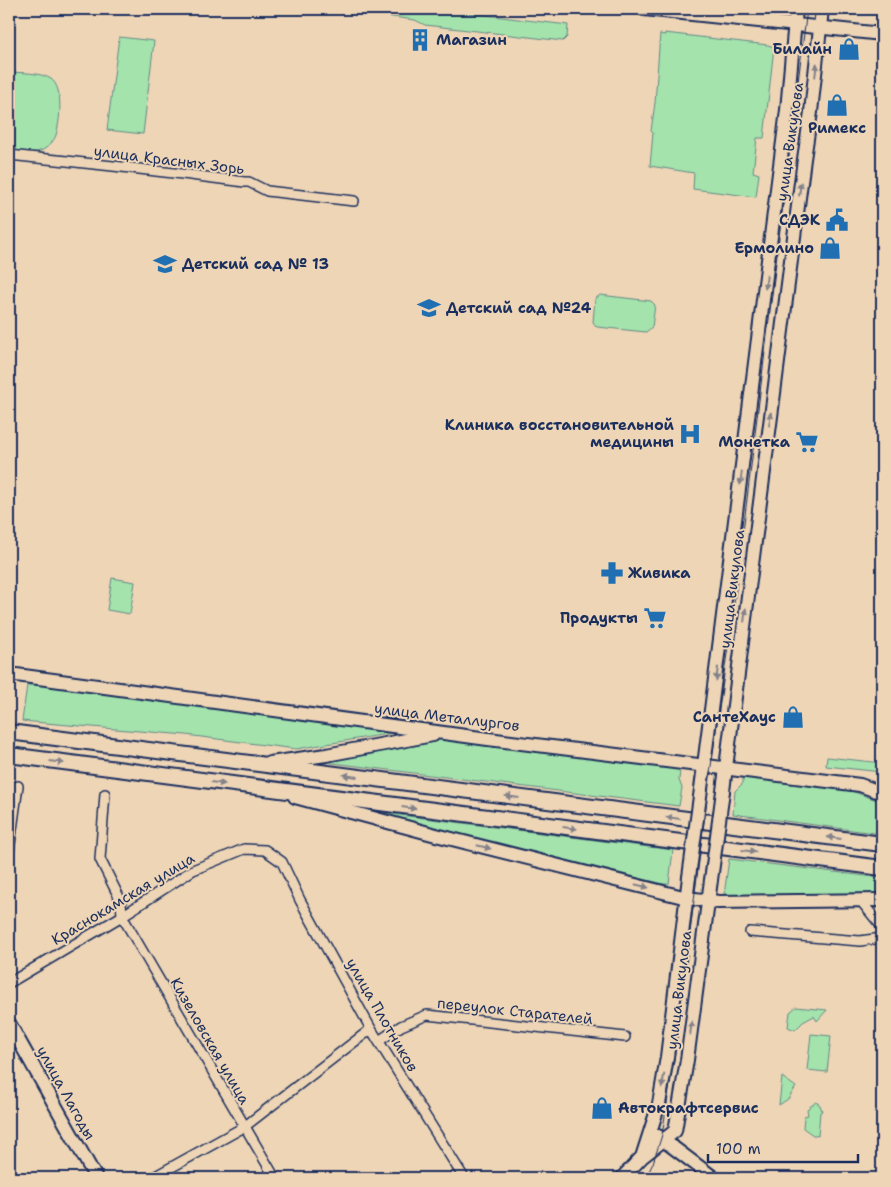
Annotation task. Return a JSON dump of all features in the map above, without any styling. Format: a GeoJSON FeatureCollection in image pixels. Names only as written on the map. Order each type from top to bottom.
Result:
{"type":"FeatureCollection","features":[{"type":"Feature","properties":{"kind":"main road"},"geometry":{"type":"LineString","coordinates":[[9,732],[882,844]]}},
{"type":"Feature","properties":{"kind":"main road"},"geometry":{"type":"LineString","coordinates":[[9,755],[274,791],[882,868]]}},
{"type":"Feature","properties":{"kind":"street"},"geometry":{"type":"LineString","coordinates":[[644,9],[882,34]]}},
{"type":"Feature","properties":{"kind":"street","name":"улица Викулова"},"geometry":{"type":"LineString","coordinates":[[642,1158],[659,1104],[668,1057],[689,877],[705,765],[786,119],[796,9]]}},
{"type":"Feature","properties":{"kind":"street","name":"улица Викулова"},"geometry":{"type":"LineString","coordinates":[[622,1178],[642,1158],[675,1131],[687,1060],[723,791],[822,27],[822,9]]}},
{"type":"Feature","properties":{"kind":"street","name":"улица Красных Зорь"},"geometry":{"type":"LineString","coordinates":[[9,154],[249,182],[267,191],[354,201]]}},
{"type":"Feature","properties":{"kind":"street","name":"улица Металлургов"},"geometry":{"type":"LineString","coordinates":[[9,674],[442,733],[882,787]]}},
{"type":"Feature","properties":{"kind":"street"},"geometry":{"type":"LineString","coordinates":[[260,764],[326,756],[442,733]]}},
{"type":"Feature","properties":{"kind":"street"},"geometry":{"type":"LineString","coordinates":[[860,785],[882,793]]}},
{"type":"Feature","properties":{"kind":"street"},"geometry":{"type":"LineString","coordinates":[[9,852],[18,786]]}},
{"type":"Feature","properties":{"kind":"street"},"geometry":{"type":"LineString","coordinates":[[274,791],[436,835],[687,898],[719,902],[882,900]]}},
{"type":"Feature","properties":{"kind":"street","name":"Кизеловская улица"},"geometry":{"type":"LineString","coordinates":[[105,794],[100,859],[122,901],[122,916],[275,1178]]}},
{"type":"Feature","properties":{"kind":"street","name":"Краснокамская улица"},"geometry":{"type":"LineString","coordinates":[[9,983],[122,916],[193,870],[244,849],[265,850],[282,862]]}},
{"type":"Feature","properties":{"kind":"street","name":"улица Плотников"},"geometry":{"type":"LineString","coordinates":[[282,862],[300,900],[372,1029],[464,1178]]}},
{"type":"Feature","properties":{"kind":"street"},"geometry":{"type":"LineString","coordinates":[[860,900],[882,927]]}},
{"type":"Feature","properties":{"kind":"street"},"geometry":{"type":"LineString","coordinates":[[750,932],[860,941],[882,938]]}},
{"type":"Feature","properties":{"kind":"street","name":"переулок Старателей"},"geometry":{"type":"LineString","coordinates":[[379,1041],[401,1026],[427,1015],[625,1037]]}},
{"type":"Feature","properties":{"kind":"street","name":"улица Лагоды"},"geometry":{"type":"LineString","coordinates":[[9,1023],[96,1178]]}},
{"type":"Feature","properties":{"kind":"street"},"geometry":{"type":"LineString","coordinates":[[152,1178],[244,1127],[372,1029]]}},
{"type":"Feature","properties":{"kind":"street"},"geometry":{"type":"LineString","coordinates":[[651,1132],[714,1178]]}},
{"type":"Feature","properties":{"kind":"green space"},"geometry":{"type":"Polygon","coordinates":[[[382,9],[435,9],[568,25],[567,37],[563,41],[425,25],[415,20],[385,16],[382,9]]]}},
{"type":"Feature","properties":{"kind":"green space"},"geometry":{"type":"Polygon","coordinates":[[[665,33],[774,47],[764,138],[757,138],[753,172],[759,174],[756,197],[693,189],[694,173],[650,166],[653,133],[651,131],[660,34],[665,35],[665,33]]]}},
{"type":"Feature","properties":{"kind":"green space"},"geometry":{"type":"Polygon","coordinates":[[[119,37],[154,41],[143,134],[107,130],[119,37]]]}},
{"type":"Feature","properties":{"kind":"green space"},"geometry":{"type":"Polygon","coordinates":[[[9,72],[41,75],[55,83],[58,90],[60,114],[54,140],[43,150],[24,152],[9,149],[9,72]]]}},
{"type":"Feature","properties":{"kind":"green space"},"geometry":{"type":"Polygon","coordinates":[[[600,295],[651,301],[655,305],[652,327],[646,332],[597,327],[593,322],[595,299],[600,295]]]}},
{"type":"Feature","properties":{"kind":"green space"},"geometry":{"type":"Polygon","coordinates":[[[112,578],[135,582],[130,614],[107,610],[112,578]]]}},
{"type":"Feature","properties":{"kind":"green space"},"geometry":{"type":"Polygon","coordinates":[[[27,685],[47,685],[405,731],[296,749],[186,735],[22,721],[27,685]]]}},
{"type":"Feature","properties":{"kind":"green space"},"geometry":{"type":"Polygon","coordinates":[[[442,739],[674,767],[680,770],[679,780],[682,788],[679,806],[325,762],[442,739]]]}},
{"type":"Feature","properties":{"kind":"green space"},"geometry":{"type":"Polygon","coordinates":[[[827,757],[882,763],[882,772],[826,766],[827,757]]]}},
{"type":"Feature","properties":{"kind":"green space"},"geometry":{"type":"Polygon","coordinates":[[[743,776],[843,788],[882,802],[882,834],[733,814],[735,791],[743,783],[743,776]]]}},
{"type":"Feature","properties":{"kind":"green space"},"geometry":{"type":"Polygon","coordinates":[[[353,809],[673,850],[669,884],[664,884],[353,809]]]}},
{"type":"Feature","properties":{"kind":"green space"},"geometry":{"type":"Polygon","coordinates":[[[729,859],[882,878],[882,895],[724,895],[729,859]]]}},
{"type":"Feature","properties":{"kind":"green space"},"geometry":{"type":"Polygon","coordinates":[[[796,1007],[827,1010],[817,1021],[814,1016],[803,1022],[795,1030],[788,1027],[790,1012],[796,1007]]]}},
{"type":"Feature","properties":{"kind":"green space"},"geometry":{"type":"Polygon","coordinates":[[[811,1034],[831,1036],[827,1072],[807,1070],[811,1034]]]}},
{"type":"Feature","properties":{"kind":"green space"},"geometry":{"type":"Polygon","coordinates":[[[782,1077],[796,1087],[788,1099],[779,1105],[782,1077]]]}},
{"type":"Feature","properties":{"kind":"green space"},"geometry":{"type":"Polygon","coordinates":[[[816,1102],[820,1105],[822,1111],[820,1112],[818,1136],[803,1128],[804,1116],[808,1115],[807,1109],[816,1102]]]}},
{"type":"Feature","properties":{"kind":"tram line"},"geometry":{"type":"LineString","coordinates":[[646,1178],[662,1135],[674,1059],[711,766],[735,597],[807,9]]}},
{"type":"Feature","properties":{"kind":"place","name":"Магазин"},"geometry":{"type":"Point","coordinates":[420,40]}},
{"type":"Feature","properties":{"kind":"place","name":"Билайн"},"geometry":{"type":"Point","coordinates":[849,49]}},
{"type":"Feature","properties":{"kind":"place","name":"Римекс"},"geometry":{"type":"Point","coordinates":[837,105]}},
{"type":"Feature","properties":{"kind":"place","name":"СДЭК"},"geometry":{"type":"Point","coordinates":[837,220]}},
{"type":"Feature","properties":{"kind":"place","name":"Ермолино"},"geometry":{"type":"Point","coordinates":[830,248]}},
{"type":"Feature","properties":{"kind":"place","name":"Детский сад № 13"},"geometry":{"type":"Point","coordinates":[165,264]}},
{"type":"Feature","properties":{"kind":"place","name":"Детский сад №24"},"geometry":{"type":"Point","coordinates":[429,308]}},
{"type":"Feature","properties":{"kind":"place","name":"Клиника восстановительной медицины"},"geometry":{"type":"Point","coordinates":[690,434]}},
{"type":"Feature","properties":{"kind":"place","name":"Монетка"},"geometry":{"type":"Point","coordinates":[807,442]}},
{"type":"Feature","properties":{"kind":"place","name":"Живика"},"geometry":{"type":"Point","coordinates":[612,573]}},
{"type":"Feature","properties":{"kind":"place","name":"Продукты"},"geometry":{"type":"Point","coordinates":[655,618]}},
{"type":"Feature","properties":{"kind":"place","name":"СантеХаус"},"geometry":{"type":"Point","coordinates":[793,717]}},
{"type":"Feature","properties":{"kind":"place","name":"Автокрафтсервис"},"geometry":{"type":"Point","coordinates":[602,1108]}}]}
